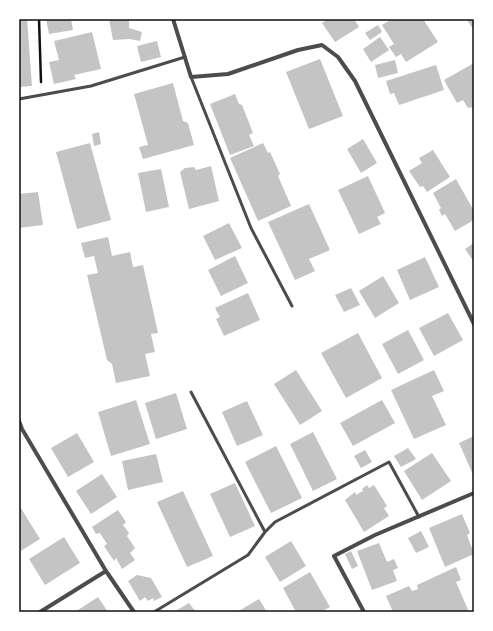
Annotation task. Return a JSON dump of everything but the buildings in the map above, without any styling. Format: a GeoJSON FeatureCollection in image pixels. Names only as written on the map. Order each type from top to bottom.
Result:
{"type":"FeatureCollection","features":[{"type":"Feature","properties":{"kind":"street"},"geometry":{"type":"LineString","coordinates":[[173,19],[191,77],[228,74],[298,50],[322,45],[338,57],[355,81],[474,324]]}},
{"type":"Feature","properties":{"kind":"street"},"geometry":{"type":"LineString","coordinates":[[19,421],[22,429],[106,571],[134,612]]}},
{"type":"Feature","properties":{"kind":"street"},"geometry":{"type":"LineString","coordinates":[[364,612],[334,556],[375,535],[474,493]]}},
{"type":"Feature","properties":{"kind":"street"},"geometry":{"type":"LineString","coordinates":[[40,612],[106,571]]}},
{"type":"Feature","properties":{"kind":"lane"},"geometry":{"type":"LineString","coordinates":[[19,99],[91,86],[185,57]]}},
{"type":"Feature","properties":{"kind":"lane"},"geometry":{"type":"LineString","coordinates":[[191,77],[250,228],[292,306]]}},
{"type":"Feature","properties":{"kind":"lane"},"geometry":{"type":"LineString","coordinates":[[191,392],[265,532]]}},
{"type":"Feature","properties":{"kind":"lane"},"geometry":{"type":"LineString","coordinates":[[154,612],[248,555],[265,532],[275,522],[389,462],[419,517]]}},
{"type":"Feature","properties":{"kind":"path"},"geometry":{"type":"LineString","coordinates":[[39,19],[41,94]]}}]}
